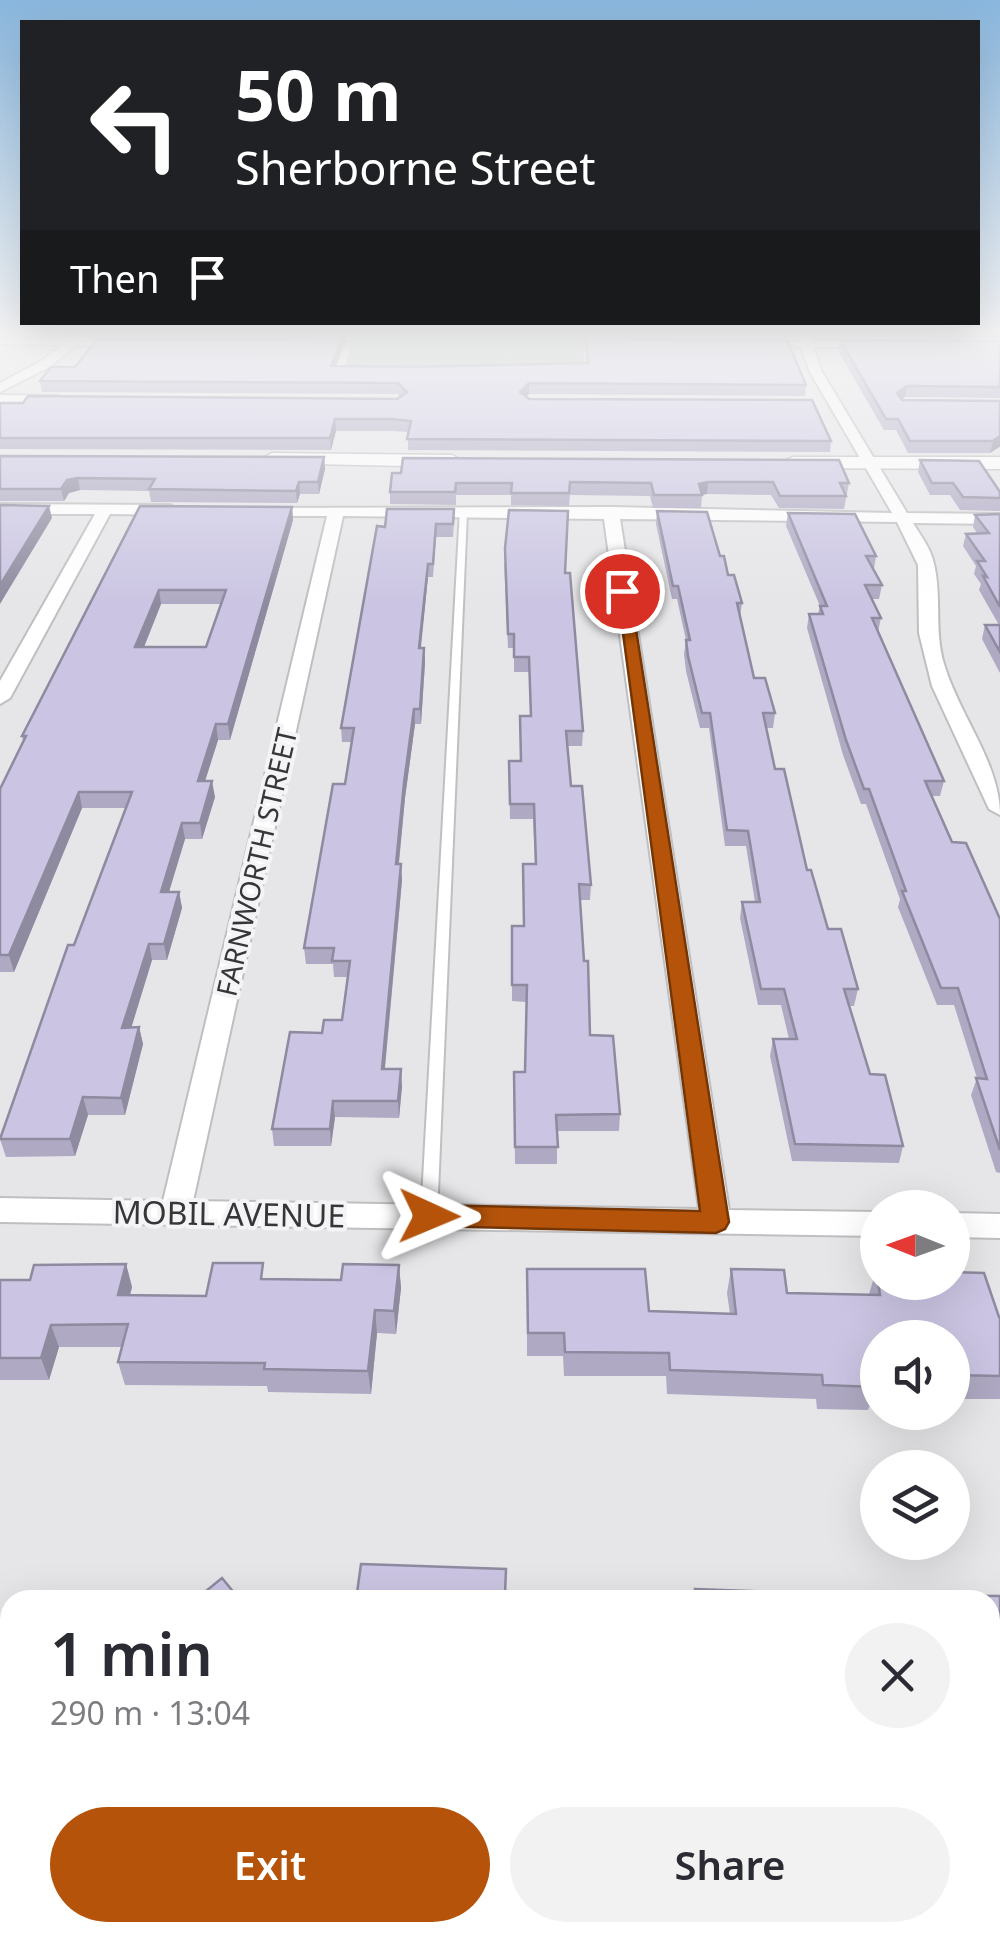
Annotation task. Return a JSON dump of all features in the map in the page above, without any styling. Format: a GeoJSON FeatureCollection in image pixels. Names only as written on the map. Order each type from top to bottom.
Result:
{"type":"FeatureCollection","features":[{"type":"Feature","properties":{"kind":"main road"},"geometry":{"type":"LineString","coordinates":[[865,458],[1000,452]]}},
{"type":"Feature","properties":{"kind":"main road"},"geometry":{"type":"LineString","coordinates":[[256,454],[473,455]]}},
{"type":"Feature","properties":{"kind":"main road"},"geometry":{"type":"LineString","coordinates":[[772,457],[1000,463]]}},
{"type":"Feature","properties":{"kind":"street"},"geometry":{"type":"LineString","coordinates":[[845,423],[930,570],[930,648],[970,752],[1000,809]]}},
{"type":"Feature","properties":{"kind":"street"},"geometry":{"type":"LineString","coordinates":[[0,509],[182,510]]}},
{"type":"Feature","properties":{"kind":"street"},"geometry":{"type":"LineString","coordinates":[[0,698],[105,510]]}},
{"type":"Feature","properties":{"kind":"street"},"geometry":{"type":"LineString","coordinates":[[240,511],[1000,519]]}},
{"type":"Feature","properties":{"kind":"street","name":"FARNWORTH STREET"},"geometry":{"type":"LineString","coordinates":[[176,1211],[336,512]]}},
{"type":"Feature","properties":{"kind":"street"},"geometry":{"type":"LineString","coordinates":[[611,512],[716,1222]]}},
{"type":"Feature","properties":{"kind":"street","name":"MOBIL AVENUE"},"geometry":{"type":"LineString","coordinates":[[0,1210],[860,1224]]}},
{"type":"Feature","properties":{"kind":"street"},"geometry":{"type":"LineString","coordinates":[[970,1226],[1000,1226]]}},
{"type":"Feature","properties":{"kind":"lane"},"geometry":{"type":"LineString","coordinates":[[429,1216],[463,512]]}},
{"type":"Feature","properties":{"kind":"building"},"geometry":{"type":"Polygon","coordinates":[[[0,423],[334,423],[330,438],[0,438],[0,423]]]}},
{"type":"Feature","properties":{"kind":"building"},"geometry":{"type":"Polygon","coordinates":[[[411,423],[822,423],[831,441],[407,439],[411,423]]]}},
{"type":"Feature","properties":{"kind":"building"},"geometry":{"type":"Polygon","coordinates":[[[900,423],[1000,423],[1000,436],[993,441],[910,441],[900,423]]]}},
{"type":"Feature","properties":{"kind":"building"},"geometry":{"type":"Polygon","coordinates":[[[0,456],[324,457],[318,482],[299,482],[296,491],[149,489],[155,479],[78,478],[67,480],[61,489],[0,489],[0,456]]]}},
{"type":"Feature","properties":{"kind":"building"},"geometry":{"type":"Polygon","coordinates":[[[403,458],[839,460],[849,483],[840,483],[846,496],[780,496],[773,482],[708,482],[699,484],[702,495],[654,495],[651,483],[570,482],[569,493],[511,493],[512,483],[456,483],[455,492],[390,492],[392,473],[401,473],[403,458]]]}},
{"type":"Feature","properties":{"kind":"building"},"geometry":{"type":"Polygon","coordinates":[[[920,460],[979,461],[1000,498],[963,497],[953,483],[932,483],[920,460]]]}},
{"type":"Feature","properties":{"kind":"building"},"geometry":{"type":"Polygon","coordinates":[[[0,505],[49,506],[0,585],[0,505]]]}},
{"type":"Feature","properties":{"kind":"building"},"geometry":{"type":"Polygon","coordinates":[[[140,506],[292,507],[228,724],[216,724],[198,781],[212,781],[200,823],[182,823],[161,892],[179,892],[164,944],[149,944],[122,1028],[139,1027],[121,1098],[83,1097],[70,1139],[0,1139],[68,945],[74,945],[132,792],[79,792],[9,955],[0,955],[0,789],[26,736],[22,736],[140,506]],[[159,590],[135,647],[206,647],[226,590],[159,590]]]}},
{"type":"Feature","properties":{"kind":"building"},"geometry":{"type":"Polygon","coordinates":[[[387,509],[454,509],[453,524],[436,524],[433,564],[428,564],[419,648],[424,648],[420,709],[414,709],[396,864],[401,864],[382,1069],[401,1069],[398,1101],[333,1101],[330,1129],[272,1129],[290,1032],[322,1033],[324,1020],[342,1020],[350,961],[332,961],[334,948],[304,948],[333,784],[345,784],[354,728],[341,728],[377,526],[385,527],[387,509]]]}},
{"type":"Feature","properties":{"kind":"building"},"geometry":{"type":"Polygon","coordinates":[[[509,510],[568,511],[565,573],[570,573],[583,731],[566,731],[571,786],[582,786],[591,885],[579,884],[584,961],[588,961],[590,1035],[613,1036],[620,1114],[556,1115],[558,1147],[515,1147],[514,1072],[525,1072],[527,985],[512,985],[512,926],[524,926],[523,864],[536,864],[534,804],[510,804],[509,761],[521,761],[520,716],[531,716],[529,657],[514,657],[514,634],[508,634],[505,548],[509,510]]]}},
{"type":"Feature","properties":{"kind":"building"},"geometry":{"type":"Polygon","coordinates":[[[657,511],[707,512],[728,575],[734,575],[754,678],[765,678],[775,713],[763,713],[775,769],[784,769],[807,870],[811,870],[828,929],[841,929],[858,989],[844,989],[870,1074],[885,1075],[903,1146],[795,1144],[773,1039],[797,1039],[784,989],[761,989],[742,902],[760,902],[748,831],[727,830],[710,713],[702,713],[688,656],[686,640],[690,640],[678,586],[673,586],[657,511]]]}},
{"type":"Feature","properties":{"kind":"building"},"geometry":{"type":"Polygon","coordinates":[[[788,513],[855,514],[876,556],[866,556],[882,585],[865,585],[881,618],[872,618],[944,781],[925,781],[952,842],[966,843],[1000,919],[1000,1150],[976,1078],[987,1079],[958,988],[941,988],[902,891],[906,891],[869,789],[864,789],[846,740],[809,614],[823,614],[820,606],[827,606],[788,513]]]}},
{"type":"Feature","properties":{"kind":"building"},"geometry":{"type":"Polygon","coordinates":[[[1000,514],[1000,607],[977,561],[985,561],[966,534],[989,533],[975,515],[1000,514]]]}},
{"type":"Feature","properties":{"kind":"building"},"geometry":{"type":"Polygon","coordinates":[[[985,625],[1000,625],[1000,652],[985,625]]]}},
{"type":"Feature","properties":{"kind":"building"},"geometry":{"type":"Polygon","coordinates":[[[213,1263],[263,1263],[261,1279],[341,1280],[343,1264],[399,1265],[394,1311],[375,1310],[368,1371],[264,1369],[265,1363],[118,1362],[128,1324],[51,1325],[41,1358],[0,1358],[0,1280],[30,1280],[34,1265],[126,1264],[118,1295],[206,1296],[213,1263]]]}},
{"type":"Feature","properties":{"kind":"building"},"geometry":{"type":"Polygon","coordinates":[[[527,1269],[645,1269],[649,1311],[736,1314],[731,1269],[784,1270],[787,1293],[860,1295],[860,1300],[970,1300],[970,1273],[984,1273],[1000,1317],[1000,1376],[970,1375],[970,1320],[860,1320],[860,1386],[823,1385],[822,1375],[670,1370],[669,1353],[565,1352],[564,1333],[528,1333],[527,1269]]]}},
{"type":"Feature","properties":{"kind":"building"},"geometry":{"type":"Polygon","coordinates":[[[361,1564],[506,1569],[505,1590],[357,1590],[361,1564]]]}},
{"type":"Feature","properties":{"kind":"building"},"geometry":{"type":"Polygon","coordinates":[[[222,1578],[232,1590],[207,1590],[222,1578]]]}},
{"type":"Feature","properties":{"kind":"route"},"geometry":{"type":"LineString","coordinates":[[429,1216],[716,1222],[622,591]]}}]}
